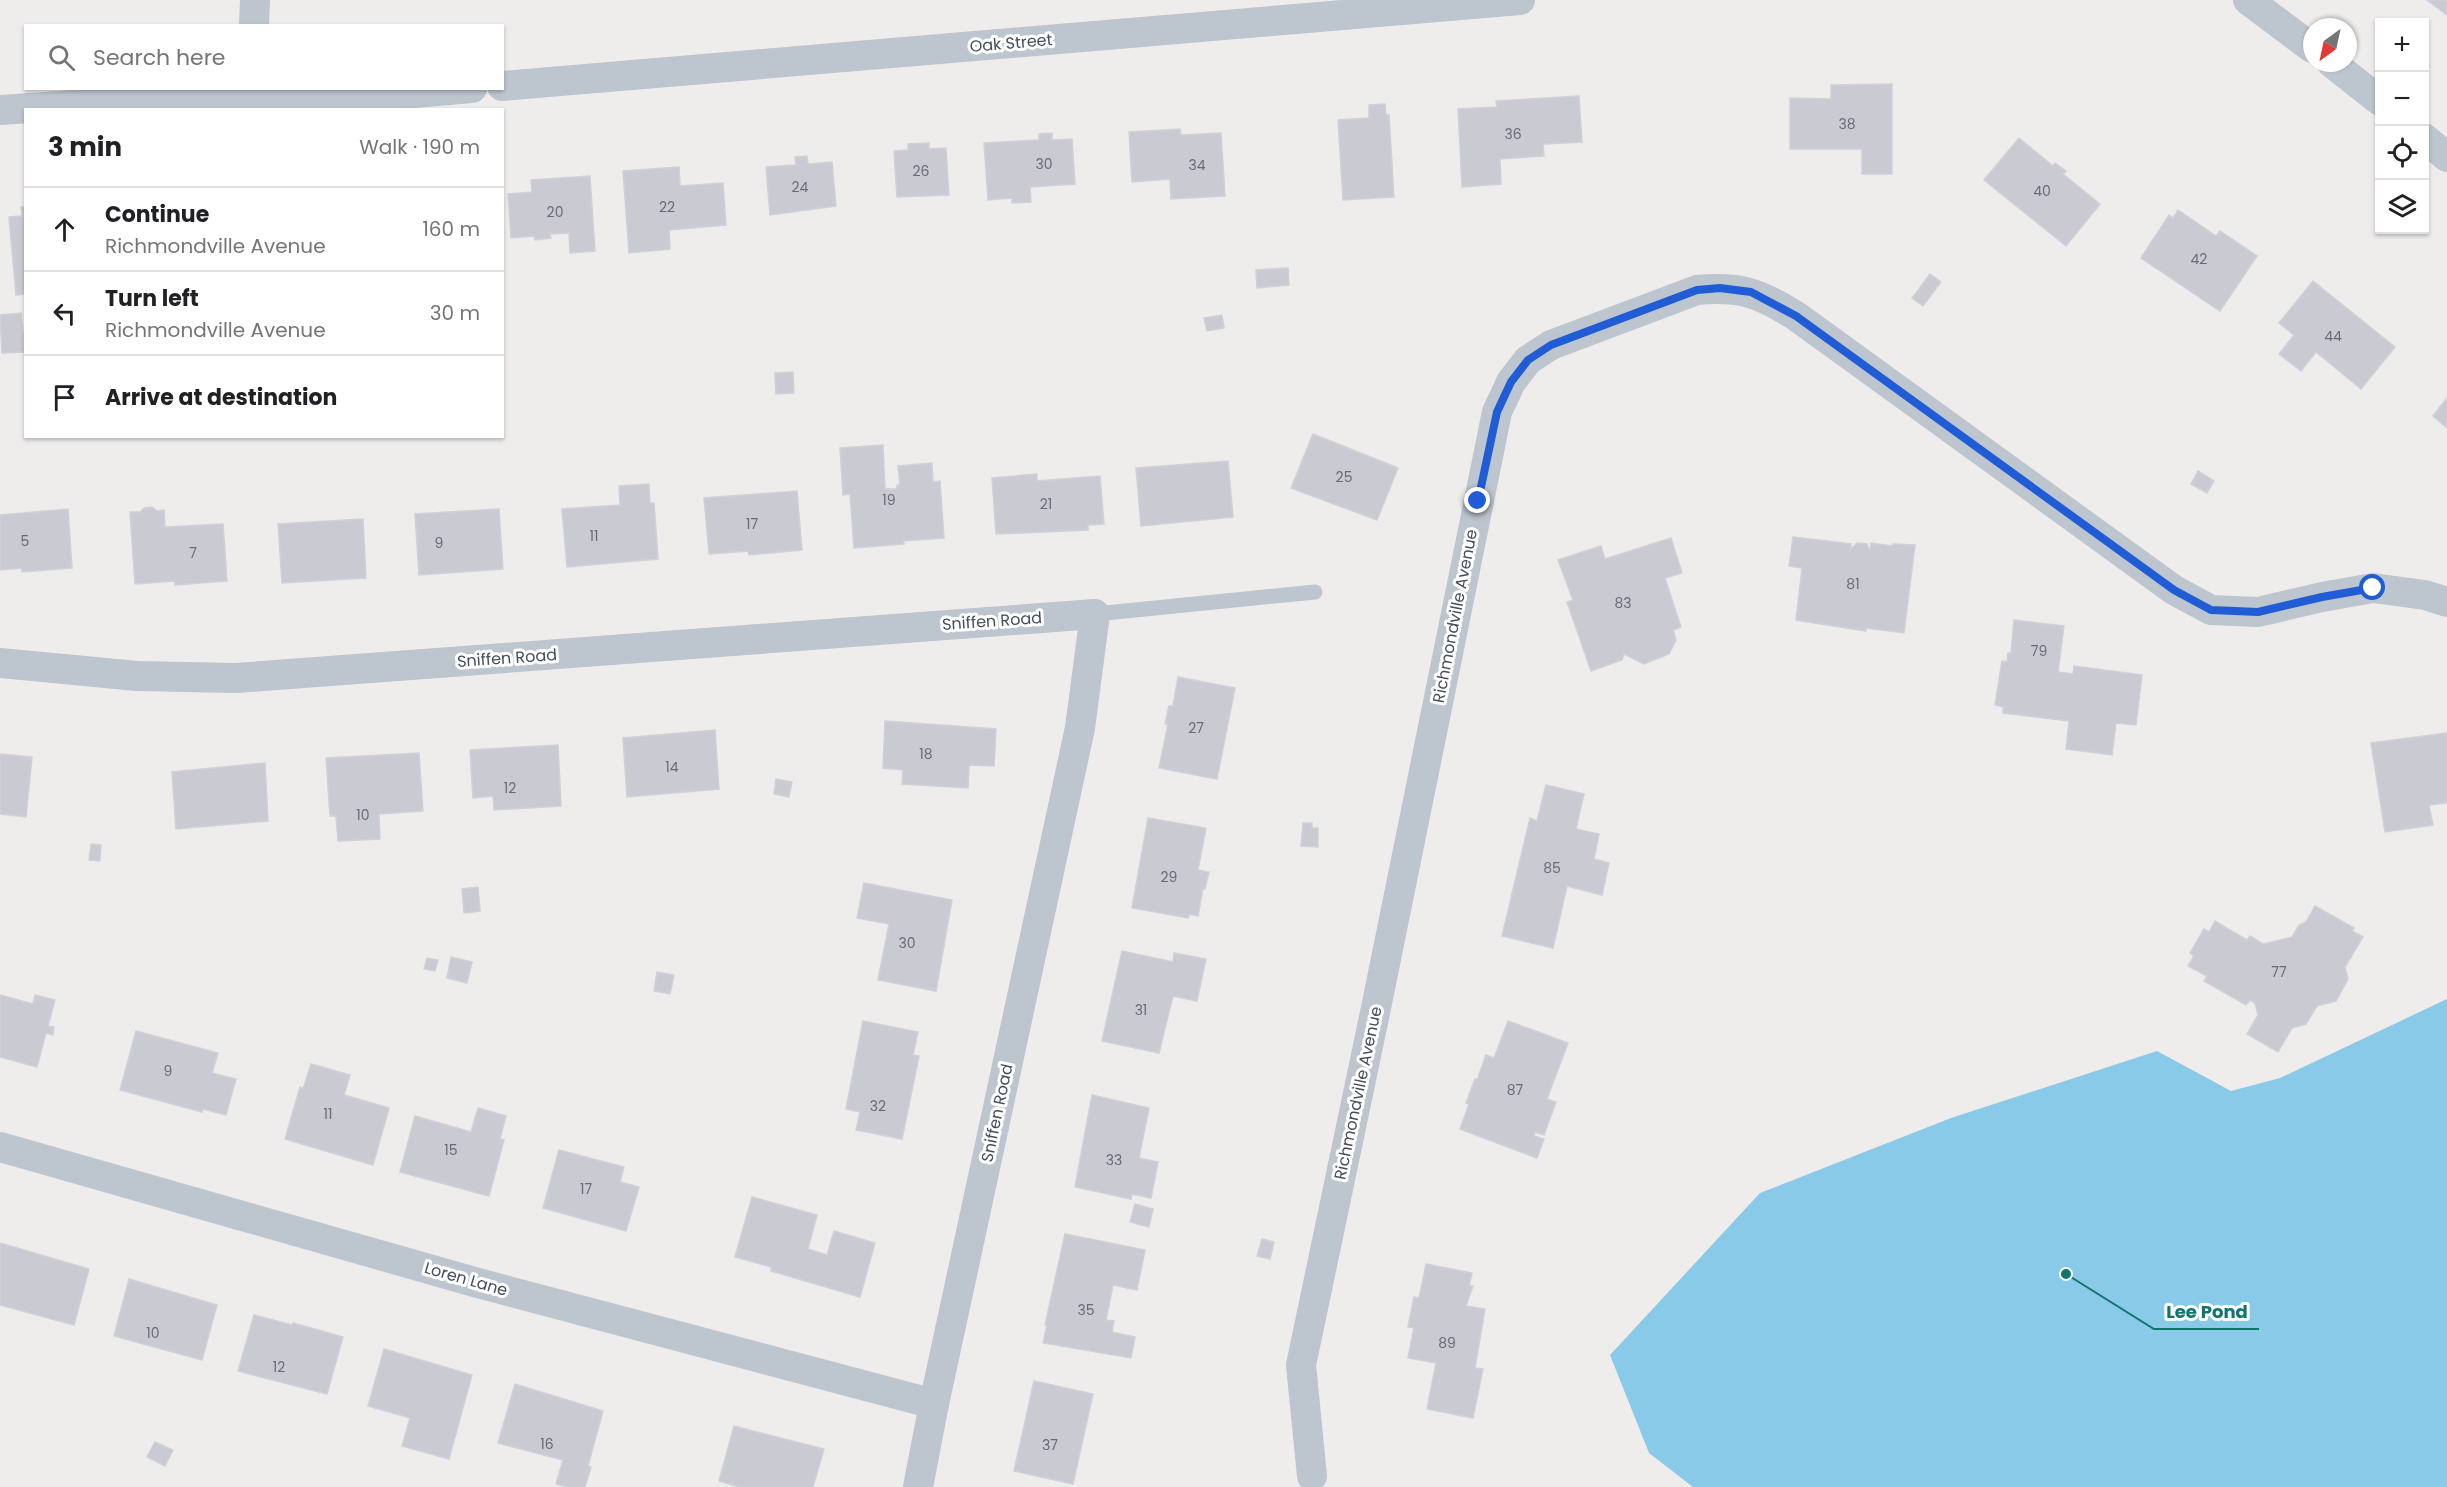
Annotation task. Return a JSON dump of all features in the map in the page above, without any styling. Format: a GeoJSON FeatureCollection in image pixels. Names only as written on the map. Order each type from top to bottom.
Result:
{"type":"FeatureCollection","features":[{"type":"Feature","properties":{"kind":"street"},"geometry":{"type":"LineString","coordinates":[[254,24],[255,0]]}},
{"type":"Feature","properties":{"kind":"street","name":"Oak Street"},"geometry":{"type":"LineString","coordinates":[[504,86],[1520,0]]}},
{"type":"Feature","properties":{"kind":"street"},"geometry":{"type":"LineString","coordinates":[[2247,0],[2303,41]]}},
{"type":"Feature","properties":{"kind":"street"},"geometry":{"type":"LineString","coordinates":[[2343,72],[2375,98]]}},
{"type":"Feature","properties":{"kind":"street"},"geometry":{"type":"LineString","coordinates":[[30,108],[252,93],[378,96],[448,90]]}},
{"type":"Feature","properties":{"kind":"street"},"geometry":{"type":"LineString","coordinates":[[0,110],[24,108]]}},
{"type":"Feature","properties":{"kind":"street"},"geometry":{"type":"LineString","coordinates":[[2429,142],[2447,157]]}},
{"type":"Feature","properties":{"kind":"street","name":"Richmondville Avenue"},"geometry":{"type":"LineString","coordinates":[[1312,1476],[1301,1365],[1495,423],[1511,382],[1528,360],[1551,345],[1697,290],[1720,288],[1751,292],[1796,316],[2174,590],[2211,610],[2258,612],[2373,588],[2425,595],[2447,602]]}},
{"type":"Feature","properties":{"kind":"street","name":"Sniffen Road"},"geometry":{"type":"LineString","coordinates":[[0,663],[137,676],[236,678],[1095,614],[1080,728],[918,1487]]}},
{"type":"Feature","properties":{"kind":"street","name":"Loren Lane"},"geometry":{"type":"LineString","coordinates":[[0,1146],[477,1283],[934,1404]]}},
{"type":"Feature","properties":{"kind":"lane"},"geometry":{"type":"LineString","coordinates":[[1095,614],[1316,592]]}},
{"type":"Feature","properties":{"kind":"water"},"geometry":{"type":"Polygon","coordinates":[[[2447,999],[2447,1487],[1693,1487],[1649,1453],[1610,1355],[1760,1193],[1951,1118],[2157,1051],[2231,1091],[2280,1078],[2447,999]]]}},
{"type":"Feature","properties":{"kind":"building"},"geometry":{"type":"Polygon","coordinates":[[[2427,0],[2447,0],[2447,15],[2427,0]]]}},
{"type":"Feature","properties":{"kind":"building"},"geometry":{"type":"Polygon","coordinates":[[[1892,84],[1892,174],[1862,174],[1862,149],[1790,149],[1790,98],[1831,99],[1831,85],[1892,84]]]}},
{"type":"Feature","properties":{"kind":"building"},"geometry":{"type":"Polygon","coordinates":[[[1579,96],[1582,142],[1543,144],[1544,156],[1500,159],[1501,184],[1462,187],[1458,109],[1497,107],[1496,101],[1579,96]]]}},
{"type":"Feature","properties":{"kind":"building"},"geometry":{"type":"Polygon","coordinates":[[[1385,104],[1386,115],[1389,115],[1394,197],[1343,200],[1338,120],[1369,118],[1369,105],[1385,104]]]}},
{"type":"Feature","properties":{"kind":"building"},"geometry":{"type":"Polygon","coordinates":[[[1180,129],[1181,135],[1221,133],[1225,196],[1171,199],[1170,179],[1132,182],[1129,132],[1180,129]]]}},
{"type":"Feature","properties":{"kind":"building"},"geometry":{"type":"Polygon","coordinates":[[[1052,133],[1052,140],[1072,139],[1075,184],[1030,187],[1031,202],[1012,203],[1012,198],[988,200],[984,143],[1039,140],[1039,134],[1052,133]]]}},
{"type":"Feature","properties":{"kind":"building"},"geometry":{"type":"Polygon","coordinates":[[[2019,138],[2053,166],[2055,163],[2066,171],[2063,174],[2100,204],[2066,246],[1984,180],[2019,138]]]}},
{"type":"Feature","properties":{"kind":"building"},"geometry":{"type":"Polygon","coordinates":[[[929,143],[929,149],[946,148],[949,195],[897,197],[894,151],[908,150],[908,144],[929,143]]]}},
{"type":"Feature","properties":{"kind":"building"},"geometry":{"type":"Polygon","coordinates":[[[807,156],[808,164],[832,162],[836,206],[770,215],[766,167],[796,165],[795,157],[807,156]]]}},
{"type":"Feature","properties":{"kind":"building"},"geometry":{"type":"Polygon","coordinates":[[[679,167],[680,186],[723,183],[726,225],[669,230],[670,249],[629,253],[623,171],[679,167]]]}},
{"type":"Feature","properties":{"kind":"building"},"geometry":{"type":"Polygon","coordinates":[[[590,176],[595,251],[570,253],[569,233],[550,234],[551,238],[535,240],[534,236],[511,238],[508,194],[532,192],[531,180],[590,176]]]}},
{"type":"Feature","properties":{"kind":"building"},"geometry":{"type":"Polygon","coordinates":[[[21,207],[24,207],[24,294],[16,295],[9,217],[22,216],[21,207]]]}},
{"type":"Feature","properties":{"kind":"building"},"geometry":{"type":"Polygon","coordinates":[[[2178,210],[2216,236],[2220,231],[2257,256],[2220,311],[2141,258],[2169,215],[2173,218],[2178,210]]]}},
{"type":"Feature","properties":{"kind":"building"},"geometry":{"type":"Polygon","coordinates":[[[1288,268],[1289,285],[1257,288],[1256,270],[1288,268]]]}},
{"type":"Feature","properties":{"kind":"building"},"geometry":{"type":"Polygon","coordinates":[[[1930,274],[1941,282],[1923,306],[1912,298],[1930,274]]]}},
{"type":"Feature","properties":{"kind":"building"},"geometry":{"type":"Polygon","coordinates":[[[2313,281],[2395,347],[2361,389],[2316,352],[2301,371],[2279,354],[2294,335],[2279,323],[2313,281]]]}},
{"type":"Feature","properties":{"kind":"building"},"geometry":{"type":"Polygon","coordinates":[[[21,313],[24,352],[2,353],[0,315],[21,313]]]}},
{"type":"Feature","properties":{"kind":"building"},"geometry":{"type":"Polygon","coordinates":[[[1222,315],[1224,328],[1207,331],[1204,318],[1222,315]]]}},
{"type":"Feature","properties":{"kind":"building"},"geometry":{"type":"Polygon","coordinates":[[[793,372],[794,393],[776,394],[775,373],[793,372]]]}},
{"type":"Feature","properties":{"kind":"building"},"geometry":{"type":"Polygon","coordinates":[[[2447,398],[2447,428],[2433,416],[2447,398]]]}},
{"type":"Feature","properties":{"kind":"building"},"geometry":{"type":"Polygon","coordinates":[[[1313,434],[1398,468],[1377,520],[1291,488],[1313,434]]]}},
{"type":"Feature","properties":{"kind":"building"},"geometry":{"type":"Polygon","coordinates":[[[883,445],[885,489],[897,489],[897,485],[900,485],[898,466],[932,463],[933,482],[940,481],[944,538],[854,548],[850,494],[843,495],[840,448],[883,445]]]}},
{"type":"Feature","properties":{"kind":"building"},"geometry":{"type":"Polygon","coordinates":[[[1228,461],[1233,517],[1141,526],[1136,468],[1228,461]]]}},
{"type":"Feature","properties":{"kind":"building"},"geometry":{"type":"Polygon","coordinates":[[[2198,471],[2214,481],[2207,493],[2191,484],[2198,471]]]}},
{"type":"Feature","properties":{"kind":"building"},"geometry":{"type":"Polygon","coordinates":[[[1037,474],[1037,481],[1100,476],[1104,524],[1088,525],[1088,530],[996,534],[992,478],[1037,474]]]}},
{"type":"Feature","properties":{"kind":"building"},"geometry":{"type":"Polygon","coordinates":[[[649,484],[650,503],[654,503],[658,559],[567,567],[562,509],[620,505],[619,486],[649,484]]]}},
{"type":"Feature","properties":{"kind":"building"},"geometry":{"type":"Polygon","coordinates":[[[797,491],[802,550],[749,555],[748,551],[709,554],[704,498],[797,491]]]}},
{"type":"Feature","properties":{"kind":"building"},"geometry":{"type":"Polygon","coordinates":[[[152,507],[157,511],[164,510],[165,527],[223,524],[227,581],[175,585],[175,581],[135,584],[130,512],[140,512],[144,508],[152,507]]]}},
{"type":"Feature","properties":{"kind":"building"},"geometry":{"type":"Polygon","coordinates":[[[68,509],[72,568],[22,572],[21,568],[0,570],[0,515],[68,509]]]}},
{"type":"Feature","properties":{"kind":"building"},"geometry":{"type":"Polygon","coordinates":[[[499,509],[503,569],[419,575],[415,514],[499,509]]]}},
{"type":"Feature","properties":{"kind":"building"},"geometry":{"type":"Polygon","coordinates":[[[363,519],[366,578],[282,583],[278,524],[363,519]]]}},
{"type":"Feature","properties":{"kind":"building"},"geometry":{"type":"Polygon","coordinates":[[[1793,537],[1851,544],[1850,550],[1857,543],[1867,544],[1870,552],[1871,543],[1893,546],[1893,544],[1915,545],[1904,633],[1866,628],[1866,631],[1796,620],[1802,568],[1789,566],[1793,537]]]}},
{"type":"Feature","properties":{"kind":"building"},"geometry":{"type":"Polygon","coordinates":[[[1671,538],[1682,573],[1665,578],[1681,627],[1673,630],[1676,640],[1669,654],[1644,664],[1624,654],[1622,660],[1591,671],[1567,602],[1573,600],[1558,560],[1601,546],[1605,559],[1671,538]]]}},
{"type":"Feature","properties":{"kind":"building"},"geometry":{"type":"Polygon","coordinates":[[[2014,620],[2064,626],[2058,672],[2073,674],[2074,666],[2142,675],[2136,725],[2116,723],[2112,755],[2066,749],[2069,721],[2003,713],[2003,707],[1995,705],[2002,661],[2007,662],[2008,653],[2011,653],[2014,620]]]}},
{"type":"Feature","properties":{"kind":"building"},"geometry":{"type":"Polygon","coordinates":[[[1178,677],[1235,688],[1217,779],[1159,768],[1168,724],[1165,724],[1169,706],[1173,706],[1178,677]]]}},
{"type":"Feature","properties":{"kind":"building"},"geometry":{"type":"Polygon","coordinates":[[[885,721],[996,729],[994,766],[969,765],[968,788],[902,784],[903,770],[883,768],[885,721]]]}},
{"type":"Feature","properties":{"kind":"building"},"geometry":{"type":"Polygon","coordinates":[[[715,730],[719,789],[627,797],[623,738],[715,730]]]}},
{"type":"Feature","properties":{"kind":"building"},"geometry":{"type":"Polygon","coordinates":[[[2447,733],[2447,803],[2429,805],[2433,825],[2385,832],[2371,743],[2447,733]]]}},
{"type":"Feature","properties":{"kind":"building"},"geometry":{"type":"Polygon","coordinates":[[[558,745],[561,806],[494,810],[493,796],[473,798],[470,750],[558,745]]]}},
{"type":"Feature","properties":{"kind":"building"},"geometry":{"type":"Polygon","coordinates":[[[419,753],[423,811],[379,814],[380,839],[338,841],[336,816],[330,816],[326,758],[419,753]]]}},
{"type":"Feature","properties":{"kind":"building"},"geometry":{"type":"Polygon","coordinates":[[[0,754],[32,757],[26,817],[0,814],[0,754]]]}},
{"type":"Feature","properties":{"kind":"building"},"geometry":{"type":"Polygon","coordinates":[[[265,763],[268,821],[176,829],[172,772],[265,763]]]}},
{"type":"Feature","properties":{"kind":"building"},"geometry":{"type":"Polygon","coordinates":[[[776,779],[792,782],[789,797],[774,794],[776,779]]]}},
{"type":"Feature","properties":{"kind":"building"},"geometry":{"type":"Polygon","coordinates":[[[1546,785],[1584,794],[1576,829],[1599,834],[1594,859],[1609,863],[1602,895],[1567,886],[1553,948],[1502,936],[1530,818],[1537,821],[1546,785]]]}},
{"type":"Feature","properties":{"kind":"building"},"geometry":{"type":"Polygon","coordinates":[[[1148,818],[1206,828],[1198,870],[1209,872],[1205,889],[1203,888],[1198,916],[1189,914],[1188,918],[1132,908],[1148,818]]]}},
{"type":"Feature","properties":{"kind":"building"},"geometry":{"type":"Polygon","coordinates":[[[1303,823],[1312,823],[1312,828],[1318,828],[1318,847],[1301,846],[1303,823]]]}},
{"type":"Feature","properties":{"kind":"building"},"geometry":{"type":"Polygon","coordinates":[[[91,844],[101,845],[100,861],[89,860],[91,844]]]}},
{"type":"Feature","properties":{"kind":"building"},"geometry":{"type":"Polygon","coordinates":[[[864,883],[952,900],[936,991],[878,980],[889,924],[857,918],[864,883]]]}},
{"type":"Feature","properties":{"kind":"building"},"geometry":{"type":"Polygon","coordinates":[[[478,887],[480,911],[464,913],[462,889],[478,887]]]}},
{"type":"Feature","properties":{"kind":"building"},"geometry":{"type":"Polygon","coordinates":[[[2315,906],[2354,928],[2352,931],[2363,937],[2345,967],[2348,979],[2336,1001],[2317,1006],[2306,1024],[2292,1028],[2278,1052],[2247,1034],[2258,1015],[2255,1003],[2250,1000],[2246,1005],[2204,981],[2207,976],[2188,966],[2194,956],[2190,953],[2204,929],[2209,932],[2215,921],[2247,940],[2250,936],[2263,944],[2292,937],[2299,925],[2306,922],[2315,906]]]}},
{"type":"Feature","properties":{"kind":"building"},"geometry":{"type":"Polygon","coordinates":[[[1122,951],[1173,962],[1174,953],[1206,959],[1197,1001],[1173,996],[1159,1053],[1102,1041],[1122,951]]]}},
{"type":"Feature","properties":{"kind":"building"},"geometry":{"type":"Polygon","coordinates":[[[451,957],[472,962],[467,983],[447,978],[451,957]]]}},
{"type":"Feature","properties":{"kind":"building"},"geometry":{"type":"Polygon","coordinates":[[[427,958],[438,960],[435,971],[424,969],[427,958]]]}},
{"type":"Feature","properties":{"kind":"building"},"geometry":{"type":"Polygon","coordinates":[[[657,972],[674,975],[670,994],[654,991],[657,972]]]}},
{"type":"Feature","properties":{"kind":"building"},"geometry":{"type":"Polygon","coordinates":[[[0,995],[33,1004],[35,995],[55,1000],[48,1026],[54,1027],[53,1035],[46,1033],[37,1067],[0,1057],[0,995]]]}},
{"type":"Feature","properties":{"kind":"building"},"geometry":{"type":"Polygon","coordinates":[[[863,1021],[918,1032],[913,1055],[919,1056],[902,1139],[856,1130],[860,1112],[846,1109],[863,1021]]]}},
{"type":"Feature","properties":{"kind":"building"},"geometry":{"type":"Polygon","coordinates":[[[1508,1021],[1568,1043],[1547,1099],[1556,1102],[1544,1135],[1535,1132],[1534,1136],[1544,1139],[1537,1158],[1460,1129],[1475,1079],[1477,1080],[1486,1055],[1494,1058],[1508,1021]]]}},
{"type":"Feature","properties":{"kind":"building"},"geometry":{"type":"Polygon","coordinates":[[[136,1031],[218,1053],[212,1073],[236,1079],[226,1115],[203,1109],[202,1112],[120,1090],[136,1031]]]}},
{"type":"Feature","properties":{"kind":"building"},"geometry":{"type":"Polygon","coordinates":[[[311,1064],[350,1075],[344,1095],[389,1108],[373,1165],[285,1139],[300,1087],[303,1089],[311,1064]]]}},
{"type":"Feature","properties":{"kind":"building"},"geometry":{"type":"Polygon","coordinates":[[[1092,1095],[1149,1108],[1139,1158],[1158,1162],[1151,1198],[1132,1194],[1131,1199],[1075,1187],[1092,1095]]]}},
{"type":"Feature","properties":{"kind":"building"},"geometry":{"type":"Polygon","coordinates":[[[478,1108],[506,1116],[500,1139],[504,1140],[489,1196],[400,1172],[415,1116],[471,1132],[478,1108]]]}},
{"type":"Feature","properties":{"kind":"building"},"geometry":{"type":"Polygon","coordinates":[[[559,1150],[624,1167],[620,1182],[639,1187],[626,1231],[543,1208],[559,1150]]]}},
{"type":"Feature","properties":{"kind":"building"},"geometry":{"type":"Polygon","coordinates":[[[752,1197],[817,1215],[808,1249],[827,1255],[834,1231],[875,1243],[860,1297],[771,1271],[771,1267],[735,1257],[752,1197]]]}},
{"type":"Feature","properties":{"kind":"building"},"geometry":{"type":"Polygon","coordinates":[[[1135,1204],[1153,1209],[1149,1227],[1130,1222],[1135,1204]]]}},
{"type":"Feature","properties":{"kind":"building"},"geometry":{"type":"Polygon","coordinates":[[[1065,1234],[1145,1250],[1137,1290],[1113,1285],[1106,1320],[1114,1321],[1112,1332],[1135,1337],[1131,1358],[1043,1343],[1065,1234]]]}},
{"type":"Feature","properties":{"kind":"building"},"geometry":{"type":"Polygon","coordinates":[[[1262,1239],[1274,1242],[1270,1259],[1257,1256],[1262,1239]]]}},
{"type":"Feature","properties":{"kind":"building"},"geometry":{"type":"Polygon","coordinates":[[[0,1243],[89,1269],[74,1325],[0,1305],[0,1243]]]}},
{"type":"Feature","properties":{"kind":"building"},"geometry":{"type":"Polygon","coordinates":[[[1426,1264],[1472,1273],[1469,1286],[1473,1286],[1466,1306],[1485,1309],[1475,1368],[1483,1369],[1473,1418],[1427,1409],[1436,1363],[1408,1358],[1414,1328],[1408,1327],[1414,1297],[1419,1298],[1426,1264]]]}},
{"type":"Feature","properties":{"kind":"building"},"geometry":{"type":"Polygon","coordinates":[[[129,1279],[217,1305],[202,1360],[114,1336],[129,1279]]]}},
{"type":"Feature","properties":{"kind":"building"},"geometry":{"type":"Polygon","coordinates":[[[254,1315],[343,1337],[327,1394],[238,1371],[254,1315]]]}},
{"type":"Feature","properties":{"kind":"building"},"geometry":{"type":"Polygon","coordinates":[[[384,1349],[472,1375],[449,1459],[402,1446],[410,1418],[368,1406],[384,1349]]]}},
{"type":"Feature","properties":{"kind":"building"},"geometry":{"type":"Polygon","coordinates":[[[1034,1381],[1093,1394],[1073,1484],[1014,1471],[1034,1381]]]}},
{"type":"Feature","properties":{"kind":"building"},"geometry":{"type":"Polygon","coordinates":[[[515,1384],[603,1411],[588,1466],[591,1467],[585,1487],[556,1484],[563,1460],[498,1443],[515,1384]]]}},
{"type":"Feature","properties":{"kind":"building"},"geometry":{"type":"Polygon","coordinates":[[[734,1426],[824,1449],[813,1487],[739,1487],[719,1481],[734,1426]]]}},
{"type":"Feature","properties":{"kind":"building"},"geometry":{"type":"Polygon","coordinates":[[[155,1442],[173,1450],[165,1466],[147,1457],[155,1442]]]}},
{"type":"Feature","properties":{"kind":"place","name":"Lee Pond"},"geometry":{"type":"Point","coordinates":[2066,1274]}},
{"type":"Feature","properties":{"kind":"route"},"geometry":{"type":"LineString","coordinates":[[1478,501],[1497,412],[1511,382],[1528,360],[1551,345],[1590,329],[1697,290],[1720,288],[1751,292],[1771,300],[1796,316],[2174,590],[2211,610],[2258,612],[2373,588]]}}]}
